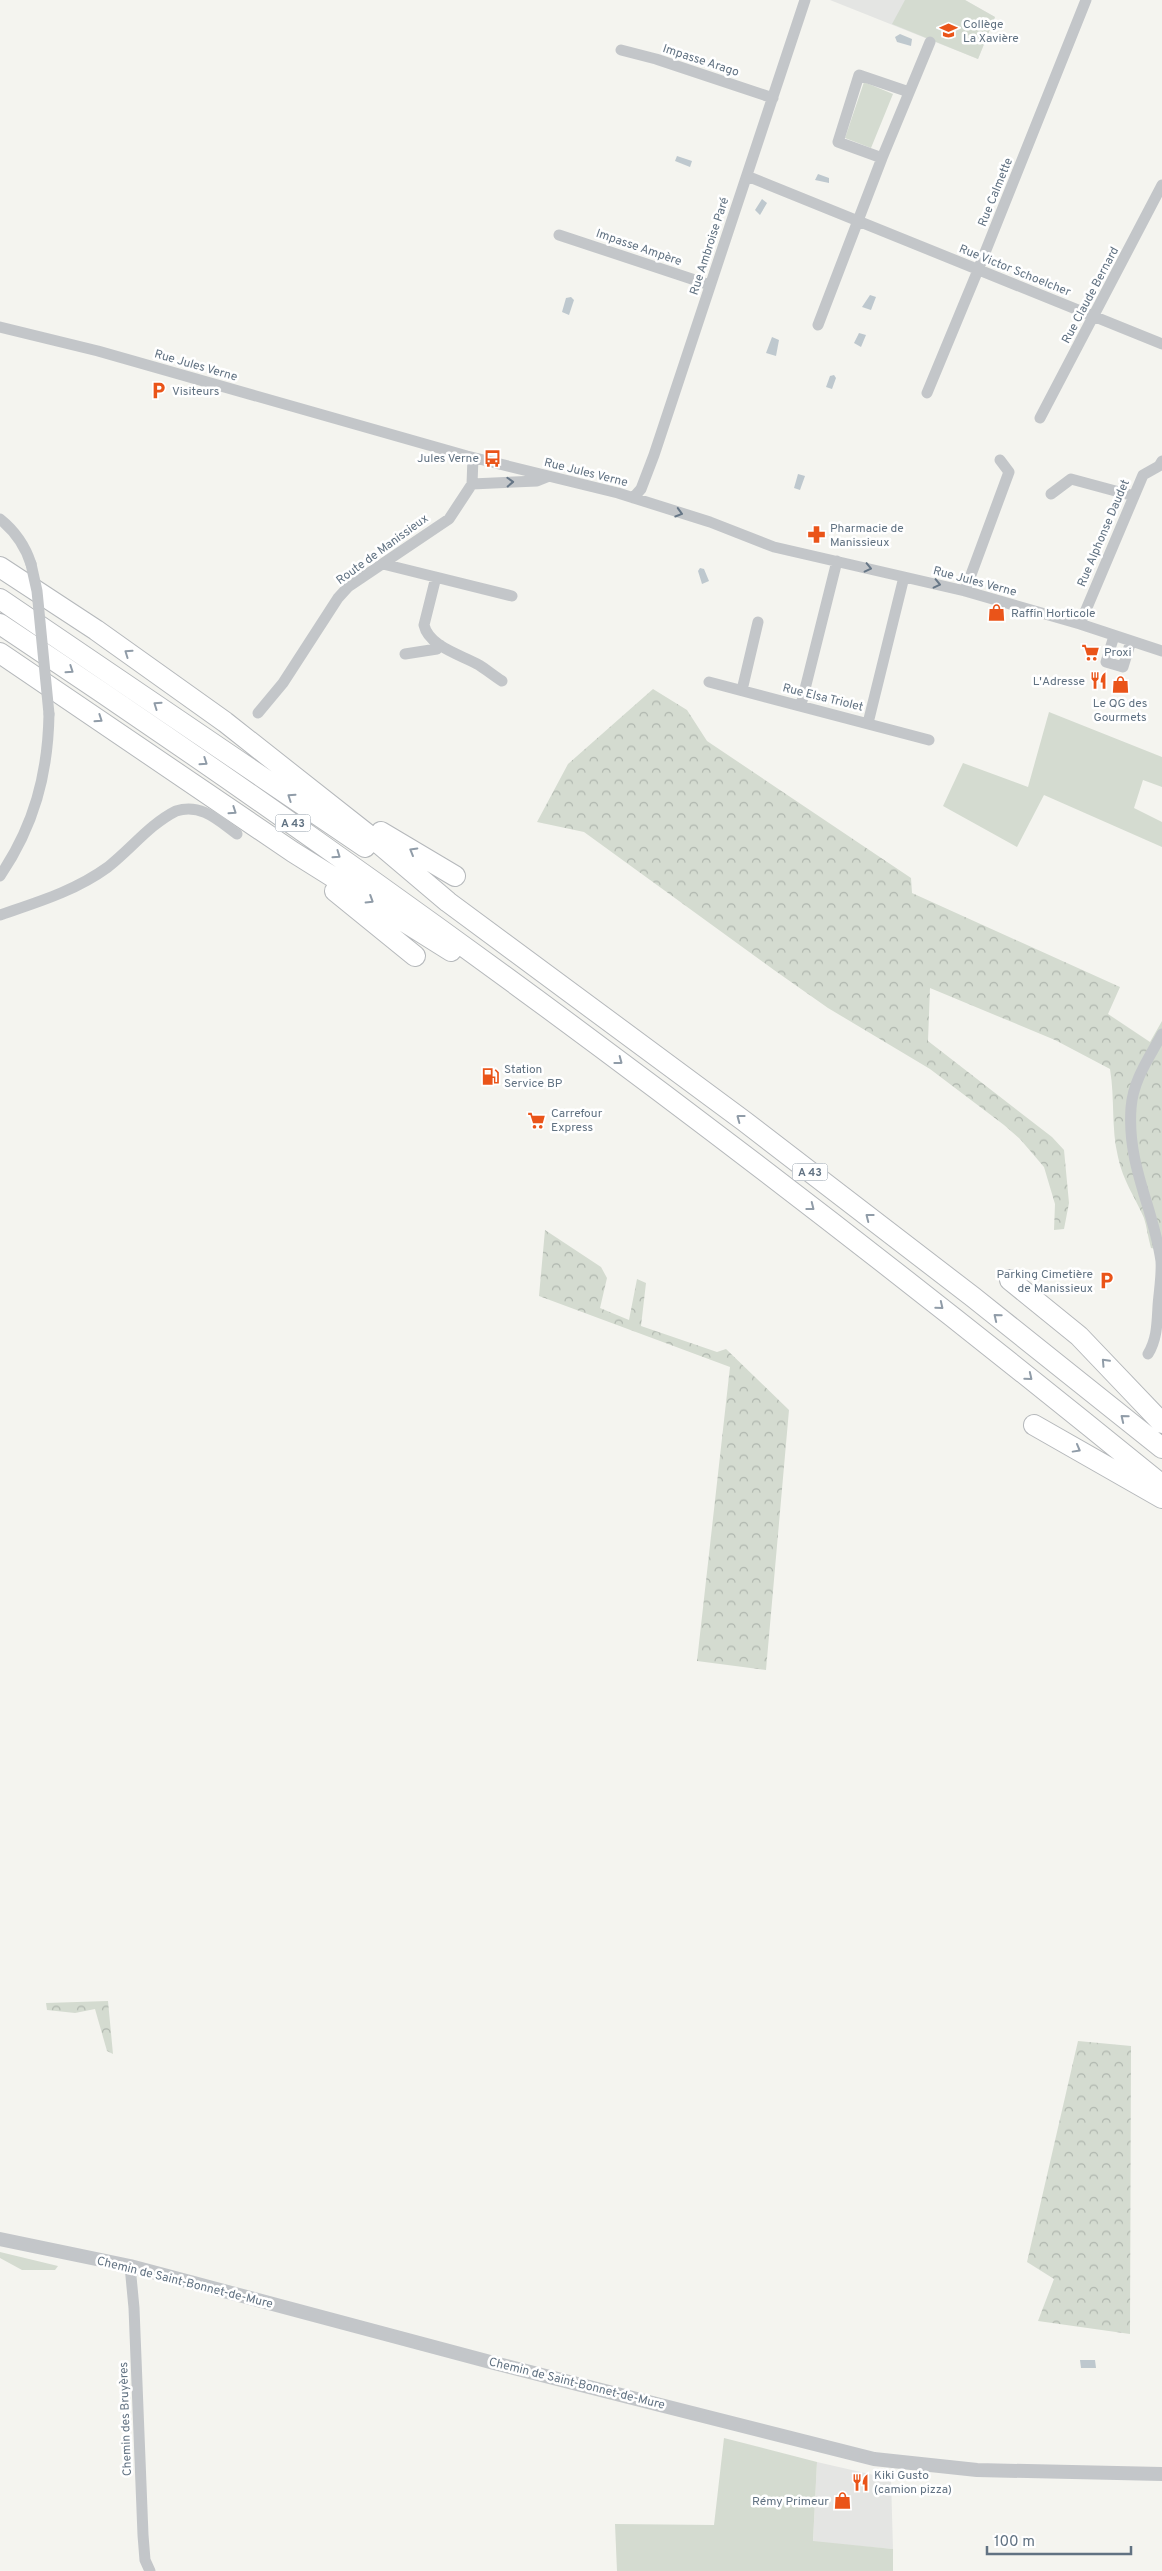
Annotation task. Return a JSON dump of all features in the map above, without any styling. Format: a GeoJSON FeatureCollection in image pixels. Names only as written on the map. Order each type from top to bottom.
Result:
{"type":"FeatureCollection","features":[{"type":"Feature","properties":{"kind":"highway"},"geometry":{"type":"LineString","coordinates":[[0,567],[164,678],[319,795],[448,902]]}},
{"type":"Feature","properties":{"kind":"highway","name":"A 43"},"geometry":{"type":"LineString","coordinates":[[0,600],[448,902],[653,1052],[844,1198],[1162,1448]]}},
{"type":"Feature","properties":{"kind":"highway","name":"A 43"},"geometry":{"type":"LineString","coordinates":[[0,624],[320,842],[580,1032],[925,1294],[1162,1485]]}},
{"type":"Feature","properties":{"kind":"highway"},"geometry":{"type":"LineString","coordinates":[[0,653],[246,830],[415,956]]}},
{"type":"Feature","properties":{"kind":"highway"},"geometry":{"type":"LineString","coordinates":[[319,795],[455,876]]}},
{"type":"Feature","properties":{"kind":"highway"},"geometry":{"type":"LineString","coordinates":[[246,830],[580,1032]]}},
{"type":"Feature","properties":{"kind":"highway"},"geometry":{"type":"LineString","coordinates":[[1010,1280],[1084,1342],[1162,1423]]}},
{"type":"Feature","properties":{"kind":"highway"},"geometry":{"type":"LineString","coordinates":[[1034,1425],[1162,1498]]}},
{"type":"Feature","properties":{"kind":"street","name":"Rue Ambroise Paré"},"geometry":{"type":"LineString","coordinates":[[633,498],[641,489],[654,455],[806,0]]}},
{"type":"Feature","properties":{"kind":"street","name":"Rue Calmette"},"geometry":{"type":"LineString","coordinates":[[927,393],[1086,0]]}},
{"type":"Feature","properties":{"kind":"street"},"geometry":{"type":"LineString","coordinates":[[818,325],[857,220],[930,42]]}},
{"type":"Feature","properties":{"kind":"street","name":"Impasse Arago"},"geometry":{"type":"LineString","coordinates":[[621,50],[656,59],[773,98]]}},
{"type":"Feature","properties":{"kind":"street"},"geometry":{"type":"LineString","coordinates":[[882,158],[838,142],[859,75],[909,92]]}},
{"type":"Feature","properties":{"kind":"street","name":"Rue Victor Schoelcher"},"geometry":{"type":"LineString","coordinates":[[747,176],[1162,344]]}},
{"type":"Feature","properties":{"kind":"street","name":"Rue Claude Bernard"},"geometry":{"type":"LineString","coordinates":[[1040,418],[1162,185]]}},
{"type":"Feature","properties":{"kind":"street","name":"Impasse Ampère"},"geometry":{"type":"LineString","coordinates":[[559,235],[710,286]]}},
{"type":"Feature","properties":{"kind":"street","name":"Rue Jules Verne"},"geometry":{"type":"LineString","coordinates":[[0,327],[98,351],[473,458],[633,498],[710,522],[774,547],[965,591],[1080,624],[1162,651]]}},
{"type":"Feature","properties":{"kind":"street"},"geometry":{"type":"LineString","coordinates":[[473,458],[472,484],[537,481],[548,477]]}},
{"type":"Feature","properties":{"kind":"street"},"geometry":{"type":"LineString","coordinates":[[965,591],[1009,472],[1000,460]]}},
{"type":"Feature","properties":{"kind":"street","name":"Rue Alphonse Daudet"},"geometry":{"type":"LineString","coordinates":[[1080,624],[1143,475],[1159,466],[1162,461]]}},
{"type":"Feature","properties":{"kind":"street"},"geometry":{"type":"LineString","coordinates":[[1051,494],[1071,479],[1134,496]]}},
{"type":"Feature","properties":{"kind":"street","name":"Route de Manissieux"},"geometry":{"type":"LineString","coordinates":[[258,713],[283,683],[338,598],[348,587],[449,519],[472,484]]}},
{"type":"Feature","properties":{"kind":"street"},"geometry":{"type":"LineString","coordinates":[[0,519],[10,527],[22,543],[31,564],[37,591],[49,714],[47,751],[36,805],[25,835],[0,876]]}},
{"type":"Feature","properties":{"kind":"street"},"geometry":{"type":"LineString","coordinates":[[801,705],[837,561]]}},
{"type":"Feature","properties":{"kind":"street"},"geometry":{"type":"LineString","coordinates":[[383,564],[512,596]]}},
{"type":"Feature","properties":{"kind":"street"},"geometry":{"type":"LineString","coordinates":[[436,577],[424,625],[426,633],[440,645],[479,665],[502,681]]}},
{"type":"Feature","properties":{"kind":"street"},"geometry":{"type":"LineString","coordinates":[[868,723],[904,577]]}},
{"type":"Feature","properties":{"kind":"street"},"geometry":{"type":"LineString","coordinates":[[742,690],[758,622]]}},
{"type":"Feature","properties":{"kind":"street"},"geometry":{"type":"LineString","coordinates":[[1114,636],[1106,662],[1123,667],[1131,641]]}},
{"type":"Feature","properties":{"kind":"street"},"geometry":{"type":"LineString","coordinates":[[405,654],[437,649],[440,645]]}},
{"type":"Feature","properties":{"kind":"street","name":"Rue Elsa Triolet"},"geometry":{"type":"LineString","coordinates":[[709,682],[929,740]]}},
{"type":"Feature","properties":{"kind":"street"},"geometry":{"type":"LineString","coordinates":[[0,915],[61,894],[83,883],[115,861],[176,810],[200,809],[246,830]]}},
{"type":"Feature","properties":{"kind":"street"},"geometry":{"type":"LineString","coordinates":[[1148,1354],[1155,1342],[1161,1263],[1156,1236],[1131,1145],[1131,1106],[1138,1077],[1162,1034]]}},
{"type":"Feature","properties":{"kind":"street","name":"Chemin de Saint-Bonnet-de-Mure"},"geometry":{"type":"LineString","coordinates":[[0,2239],[130,2266],[494,2363],[874,2459],[977,2470],[1162,2474]]}},
{"type":"Feature","properties":{"kind":"street","name":"Chemin des Bruyères"},"geometry":{"type":"LineString","coordinates":[[130,2266],[134,2308],[143,2535],[145,2560],[150,2571]]}},
{"type":"Feature","properties":{"kind":"shaded area","name":"Collège La Xavière"},"geometry":{"type":"Polygon","coordinates":[[[830,0],[965,0],[995,17],[978,59],[830,0]]]}},
{"type":"Feature","properties":{"kind":"shaded area"},"geometry":{"type":"Polygon","coordinates":[[[900,34],[912,39],[911,46],[897,42],[895,37],[900,34]]]}},
{"type":"Feature","properties":{"kind":"shaded area"},"geometry":{"type":"Polygon","coordinates":[[[677,156],[692,161],[690,167],[675,161],[677,156]]]}},
{"type":"Feature","properties":{"kind":"shaded area"},"geometry":{"type":"Polygon","coordinates":[[[818,174],[829,178],[829,183],[815,180],[818,174]]]}},
{"type":"Feature","properties":{"kind":"shaded area"},"geometry":{"type":"Polygon","coordinates":[[[762,199],[767,203],[760,215],[755,210],[762,199]]]}},
{"type":"Feature","properties":{"kind":"shaded area"},"geometry":{"type":"Polygon","coordinates":[[[870,295],[876,297],[871,310],[862,307],[870,295]]]}},
{"type":"Feature","properties":{"kind":"shaded area"},"geometry":{"type":"Polygon","coordinates":[[[571,297],[574,300],[569,315],[562,312],[566,298],[571,297]]]}},
{"type":"Feature","properties":{"kind":"shaded area"},"geometry":{"type":"Polygon","coordinates":[[[859,333],[866,335],[861,347],[854,343],[859,333]]]}},
{"type":"Feature","properties":{"kind":"shaded area"},"geometry":{"type":"Polygon","coordinates":[[[772,337],[779,340],[776,356],[766,353],[772,337]]]}},
{"type":"Feature","properties":{"kind":"shaded area"},"geometry":{"type":"Polygon","coordinates":[[[834,375],[836,378],[832,389],[826,387],[830,376],[834,375]]]}},
{"type":"Feature","properties":{"kind":"shaded area"},"geometry":{"type":"Polygon","coordinates":[[[798,474],[805,476],[800,490],[794,488],[798,474]]]}},
{"type":"Feature","properties":{"kind":"shaded area"},"geometry":{"type":"Polygon","coordinates":[[[700,568],[704,569],[709,581],[702,584],[698,571],[700,568]]]}},
{"type":"Feature","properties":{"kind":"shaded area"},"geometry":{"type":"Polygon","coordinates":[[[1080,2360],[1095,2360],[1096,2368],[1081,2368],[1080,2360]]]}},
{"type":"Feature","properties":{"kind":"shaded area"},"geometry":{"type":"Polygon","coordinates":[[[817,2462],[891,2479],[893,2549],[813,2542],[817,2462]]]}},
{"type":"Feature","properties":{"kind":"green space","name":"Collège La Xavière"},"geometry":{"type":"Polygon","coordinates":[[[905,0],[965,0],[995,17],[978,59],[892,24],[905,0]]]}},
{"type":"Feature","properties":{"kind":"green space"},"geometry":{"type":"Polygon","coordinates":[[[864,82],[893,94],[871,148],[845,138],[864,82]]]}},
{"type":"Feature","properties":{"kind":"green space"},"geometry":{"type":"Polygon","coordinates":[[[653,689],[687,710],[707,741],[911,878],[912,893],[1120,987],[1108,1014],[1150,1042],[1162,1021],[1162,1250],[1151,1248],[1144,1218],[1120,1166],[1114,1135],[1110,1069],[1055,1040],[930,988],[928,1041],[1052,1137],[1064,1150],[1069,1203],[1064,1229],[1054,1230],[1055,1204],[1044,1167],[1020,1139],[1004,1125],[930,1069],[828,1008],[584,832],[537,822],[568,764],[653,689]]]}},
{"type":"Feature","properties":{"kind":"green space"},"geometry":{"type":"Polygon","coordinates":[[[1049,712],[1162,757],[1162,787],[1143,780],[1134,808],[1162,822],[1162,847],[1044,795],[1017,847],[943,806],[963,763],[1028,787],[1049,712]]]}},
{"type":"Feature","properties":{"kind":"green space"},"geometry":{"type":"Polygon","coordinates":[[[545,1230],[601,1267],[607,1278],[600,1308],[629,1320],[637,1279],[646,1283],[641,1326],[717,1352],[726,1349],[789,1410],[766,1670],[697,1661],[730,1367],[539,1296],[545,1230]]]}},
{"type":"Feature","properties":{"kind":"green space"},"geometry":{"type":"Polygon","coordinates":[[[108,2001],[113,2054],[107,2051],[95,2009],[75,2013],[47,2010],[46,2003],[108,2001]]]}},
{"type":"Feature","properties":{"kind":"green space"},"geometry":{"type":"Polygon","coordinates":[[[1078,2041],[1131,2046],[1130,2334],[1038,2321],[1054,2279],[1027,2262],[1078,2041]]]}},
{"type":"Feature","properties":{"kind":"green space"},"geometry":{"type":"Polygon","coordinates":[[[0,2252],[58,2266],[55,2270],[22,2270],[0,2258],[0,2252]]]}},
{"type":"Feature","properties":{"kind":"green space"},"geometry":{"type":"Polygon","coordinates":[[[724,2438],[817,2462],[813,2541],[893,2549],[893,2571],[617,2571],[615,2524],[714,2525],[724,2438]]]}},
{"type":"Feature","properties":{"kind":"place","name":"Collège La Xavière"},"geometry":{"type":"Point","coordinates":[949,31]}},
{"type":"Feature","properties":{"kind":"place","name":"Visiteurs"},"geometry":{"type":"Point","coordinates":[158,391]}},
{"type":"Feature","properties":{"kind":"place","name":"Jules Verne"},"geometry":{"type":"Point","coordinates":[493,458]}},
{"type":"Feature","properties":{"kind":"place","name":"Pharmacie de Manissieux"},"geometry":{"type":"Point","coordinates":[816,535]}},
{"type":"Feature","properties":{"kind":"place","name":"Raffin Horticole"},"geometry":{"type":"Point","coordinates":[997,613]}},
{"type":"Feature","properties":{"kind":"place","name":"Proxi"},"geometry":{"type":"Point","coordinates":[1090,652]}},
{"type":"Feature","properties":{"kind":"place","name":"L'Adresse"},"geometry":{"type":"Point","coordinates":[1099,681]}},
{"type":"Feature","properties":{"kind":"place","name":"Le QG des Gourmets"},"geometry":{"type":"Point","coordinates":[1120,684]}},
{"type":"Feature","properties":{"kind":"place","name":"Station Service BP"},"geometry":{"type":"Point","coordinates":[490,1076]}},
{"type":"Feature","properties":{"kind":"place","name":"Carrefour Express"},"geometry":{"type":"Point","coordinates":[537,1120]}},
{"type":"Feature","properties":{"kind":"place","name":"Parking Cimetière de Manissieux"},"geometry":{"type":"Point","coordinates":[1107,1281]}},
{"type":"Feature","properties":{"kind":"place","name":"Kiki Gusto (camion pizza)"},"geometry":{"type":"Point","coordinates":[860,2482]}},
{"type":"Feature","properties":{"kind":"place","name":"Rémy Primeur"},"geometry":{"type":"Point","coordinates":[843,2501]}}]}
